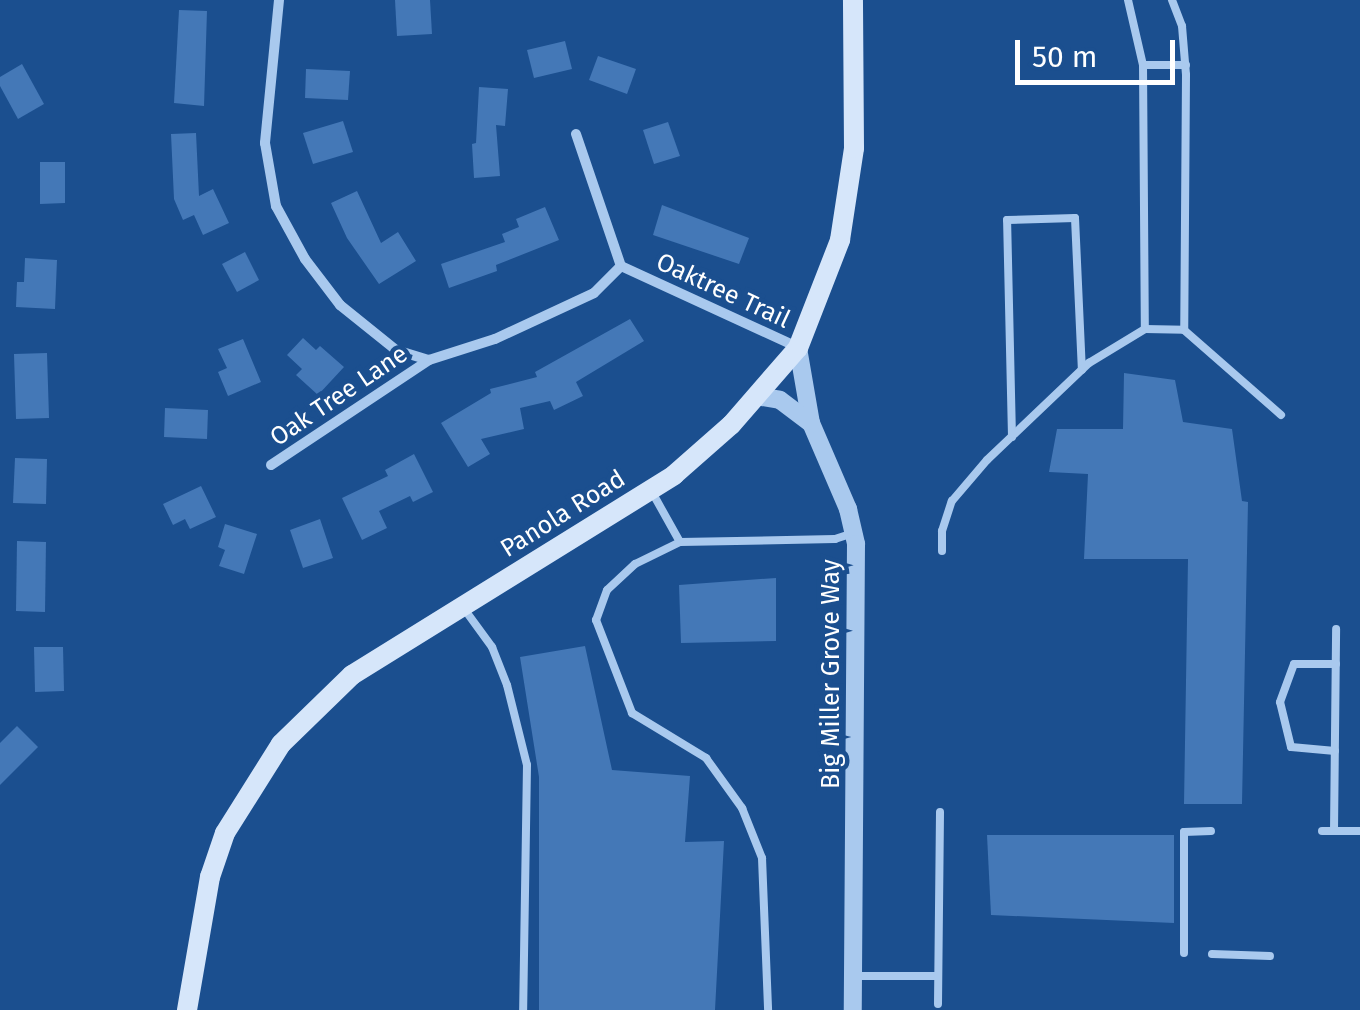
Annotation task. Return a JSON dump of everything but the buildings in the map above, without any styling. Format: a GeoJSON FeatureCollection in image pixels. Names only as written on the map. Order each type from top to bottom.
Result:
{"type":"FeatureCollection","features":[{"type":"Feature","properties":{"kind":"main road","name":"Panola Road"},"geometry":{"type":"LineString","coordinates":[[186,1010],[210,877],[225,833],[280,744],[352,675],[650,490],[717,438],[798,348],[842,222],[854,148],[853,0]]}},
{"type":"Feature","properties":{"kind":"street"},"geometry":{"type":"LineString","coordinates":[[279,0],[264,142],[276,206],[304,259],[340,304],[396,350],[429,360]]}},
{"type":"Feature","properties":{"kind":"street"},"geometry":{"type":"LineString","coordinates":[[576,134],[621,266]]}},
{"type":"Feature","properties":{"kind":"street","name":"Oaktree Trail"},"geometry":{"type":"LineString","coordinates":[[429,360],[530,325],[594,293],[621,266],[798,348]]}},
{"type":"Feature","properties":{"kind":"street","name":"Big Miller Grove Way"},"geometry":{"type":"LineString","coordinates":[[798,348],[811,423],[848,509],[854,533],[854,1010]]}},
{"type":"Feature","properties":{"kind":"street","name":"Oak Tree Lane"},"geometry":{"type":"LineString","coordinates":[[271,465],[429,360]]}},
{"type":"Feature","properties":{"kind":"street"},"geometry":{"type":"LineString","coordinates":[[756,396],[780,400],[811,423]]}},
{"type":"Feature","properties":{"kind":"lane"},"geometry":{"type":"LineString","coordinates":[[1128,0],[1143,65],[1145,329]]}},
{"type":"Feature","properties":{"kind":"lane"},"geometry":{"type":"LineString","coordinates":[[1172,0],[1182,26],[1186,65],[1184,330]]}},
{"type":"Feature","properties":{"kind":"lane"},"geometry":{"type":"LineString","coordinates":[[1143,65],[1186,65]]}},
{"type":"Feature","properties":{"kind":"lane"},"geometry":{"type":"LineString","coordinates":[[1012,437],[1007,220],[1074,218],[1082,370]]}},
{"type":"Feature","properties":{"kind":"lane"},"geometry":{"type":"LineString","coordinates":[[942,551],[942,531],[952,500],[1082,370],[1145,329],[1184,330],[1282,415]]}},
{"type":"Feature","properties":{"kind":"lane"},"geometry":{"type":"LineString","coordinates":[[650,490],[680,542]]}},
{"type":"Feature","properties":{"kind":"lane"},"geometry":{"type":"LineString","coordinates":[[768,1010],[762,858],[742,808],[706,758],[632,713],[596,620],[608,590],[635,564],[680,542],[835,538],[854,533]]}},
{"type":"Feature","properties":{"kind":"lane"},"geometry":{"type":"LineString","coordinates":[[463,606],[492,647],[507,684],[526,765],[523,1010]]}},
{"type":"Feature","properties":{"kind":"lane"},"geometry":{"type":"LineString","coordinates":[[1334,831],[1336,628]]}},
{"type":"Feature","properties":{"kind":"lane"},"geometry":{"type":"LineString","coordinates":[[1335,751],[1291,747],[1280,702],[1294,664],[1336,664]]}},
{"type":"Feature","properties":{"kind":"lane"},"geometry":{"type":"LineString","coordinates":[[938,1004],[940,812]]}},
{"type":"Feature","properties":{"kind":"lane"},"geometry":{"type":"LineString","coordinates":[[1184,953],[1184,832],[1212,831]]}},
{"type":"Feature","properties":{"kind":"lane"},"geometry":{"type":"LineString","coordinates":[[1322,831],[1360,831]]}},
{"type":"Feature","properties":{"kind":"lane"},"geometry":{"type":"LineString","coordinates":[[1212,954],[1270,956]]}},
{"type":"Feature","properties":{"kind":"lane"},"geometry":{"type":"LineString","coordinates":[[854,976],[938,976]]}}]}
